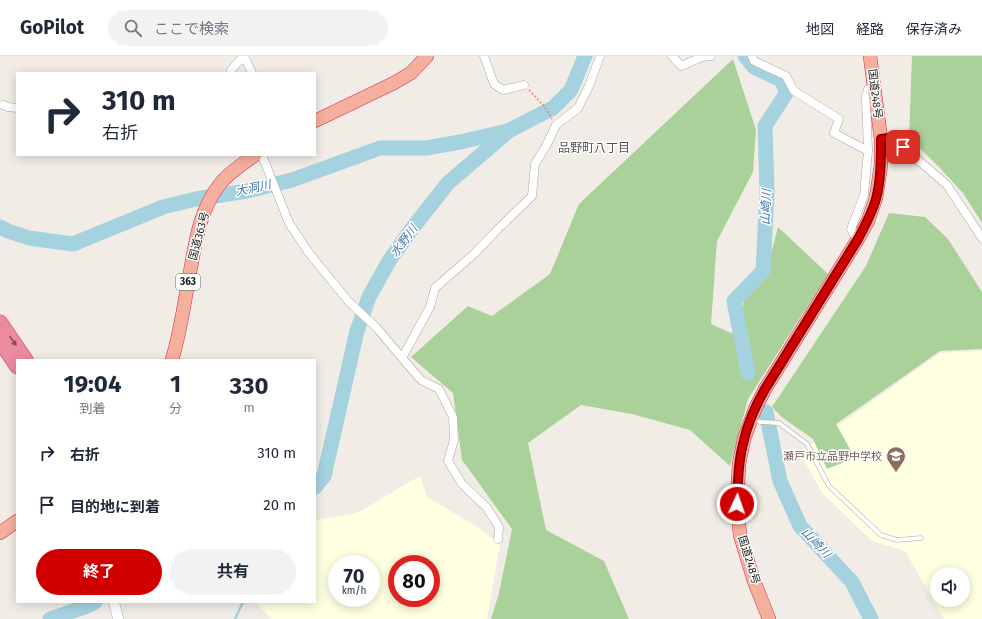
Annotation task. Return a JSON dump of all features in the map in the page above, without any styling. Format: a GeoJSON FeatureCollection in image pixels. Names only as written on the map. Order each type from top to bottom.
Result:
{"type":"FeatureCollection","features":[{"type":"Feature","properties":{"kind":"highway"},"geometry":{"type":"LineString","coordinates":[[316,121],[394,83],[411,73],[427,56]]}},
{"type":"Feature","properties":{"kind":"highway","name":"国道248号"},"geometry":{"type":"LineString","coordinates":[[770,619],[754,581],[740,535],[737,504],[739,464],[744,440],[756,421],[754,409],[858,239],[868,221],[876,198],[881,165],[881,139],[870,56]]}},
{"type":"Feature","properties":{"kind":"highway","name":"国道363号"},"geometry":{"type":"LineString","coordinates":[[172,359],[178,336],[193,253],[201,220],[207,204],[220,184],[238,167],[254,156]]}},
{"type":"Feature","properties":{"kind":"highway"},"geometry":{"type":"LineString","coordinates":[[0,322],[25,359]]}},
{"type":"Feature","properties":{"kind":"highway"},"geometry":{"type":"LineString","coordinates":[[0,341],[16,365]]}},
{"type":"Feature","properties":{"kind":"highway"},"geometry":{"type":"LineString","coordinates":[[0,533],[16,522]]}},
{"type":"Feature","properties":{"kind":"street"},"geometry":{"type":"LineString","coordinates":[[230,72],[244,56],[252,72]]}},
{"type":"Feature","properties":{"kind":"street"},"geometry":{"type":"LineString","coordinates":[[484,56],[494,84],[503,90],[524,85]]}},
{"type":"Feature","properties":{"kind":"street"},"geometry":{"type":"LineString","coordinates":[[402,358],[430,307],[435,288],[474,254],[498,228],[532,196],[535,164],[556,125],[578,108],[589,86],[600,56]]}},
{"type":"Feature","properties":{"kind":"street"},"geometry":{"type":"LineString","coordinates":[[672,56],[681,66],[702,57],[711,56]]}},
{"type":"Feature","properties":{"kind":"street"},"geometry":{"type":"LineString","coordinates":[[752,56],[754,61],[786,76],[794,91],[839,118],[834,133],[868,151]]}},
{"type":"Feature","properties":{"kind":"street"},"geometry":{"type":"LineString","coordinates":[[858,239],[853,234],[851,229],[864,195],[868,151],[866,97],[868,90],[874,87]]}},
{"type":"Feature","properties":{"kind":"street"},"geometry":{"type":"LineString","coordinates":[[3,105],[16,108]]}},
{"type":"Feature","properties":{"kind":"street"},"geometry":{"type":"LineString","coordinates":[[881,139],[889,138],[903,147],[947,185],[982,238]]}},
{"type":"Feature","properties":{"kind":"street"},"geometry":{"type":"LineString","coordinates":[[262,156],[289,223],[305,247],[349,302],[377,328],[421,380],[439,389],[453,417],[454,440],[448,461],[462,484],[487,508],[499,527],[498,539]]}},
{"type":"Feature","properties":{"kind":"lane"},"geometry":{"type":"LineString","coordinates":[[756,421],[779,423],[807,444],[829,486],[881,535],[897,540],[921,538]]}},
{"type":"Feature","properties":{"kind":"path"},"geometry":{"type":"LineString","coordinates":[[524,85],[544,106],[556,125]]}},
{"type":"Feature","properties":{"kind":"shaded area","name":"瀬戸市立品野中学校"},"geometry":{"type":"Polygon","coordinates":[[[982,351],[982,619],[944,619],[937,607],[970,607],[970,567],[930,567],[930,595],[905,551],[872,541],[822,493],[800,453],[940,353],[982,351]]]}},
{"type":"Feature","properties":{"kind":"shaded area"},"geometry":{"type":"Polygon","coordinates":[[[420,476],[427,497],[474,525],[500,544],[487,619],[272,619],[257,604],[316,603],[316,520],[357,513],[420,476]]]}},
{"type":"Feature","properties":{"kind":"green space"},"geometry":{"type":"Polygon","coordinates":[[[912,56],[982,56],[982,223],[963,193],[909,138],[912,56]]]}},
{"type":"Feature","properties":{"kind":"green space"},"geometry":{"type":"Polygon","coordinates":[[[733,59],[756,130],[753,172],[717,241],[711,324],[740,337],[744,297],[767,269],[778,227],[828,274],[748,399],[730,466],[690,430],[632,414],[581,405],[528,443],[546,530],[604,561],[629,619],[491,619],[499,593],[512,529],[462,460],[453,393],[411,357],[468,306],[492,316],[550,274],[579,204],[733,59]]]}},
{"type":"Feature","properties":{"kind":"green space"},"geometry":{"type":"Polygon","coordinates":[[[889,213],[925,217],[948,239],[982,292],[982,349],[940,351],[836,424],[855,458],[827,469],[813,439],[783,418],[772,407],[866,266],[889,213]]]}},
{"type":"Feature","properties":{"kind":"waterway","name":"水野川"},"geometry":{"type":"LineString","coordinates":[[316,486],[324,476],[357,331],[369,297],[389,261],[448,183],[510,130],[553,108],[571,90],[585,56]]}},
{"type":"Feature","properties":{"kind":"waterway","name":"山崎川"},"geometry":{"type":"LineString","coordinates":[[745,56],[754,67],[781,80],[787,92],[765,126],[767,191],[763,271],[734,301],[748,373]]}},
{"type":"Feature","properties":{"kind":"waterway","name":"大洞川"},"geometry":{"type":"LineString","coordinates":[[0,227],[29,238],[73,244],[163,207],[196,199],[247,191],[292,180],[380,148],[426,148],[507,131]]}},
{"type":"Feature","properties":{"kind":"waterway","name":"山崎川"},"geometry":{"type":"LineString","coordinates":[[766,412],[780,481],[800,526],[852,582],[871,619]]}},
{"type":"Feature","properties":{"kind":"waterway","name":"水野川"},"geometry":{"type":"LineString","coordinates":[[50,619],[93,603]]}},
{"type":"Feature","properties":{"kind":"waterway"},"geometry":{"type":"LineString","coordinates":[[235,619],[243,603]]}},
{"type":"Feature","properties":{"kind":"place","name":"瀬戸市立品野中学校"},"geometry":{"type":"Point","coordinates":[896,473]}},
{"type":"Feature","properties":{"kind":"district","name":"品野町八丁目"},"geometry":{"type":"Point","coordinates":[594,148]}},
{"type":"Feature","properties":{"kind":"route"},"geometry":{"type":"LineString","coordinates":[[737,504],[741,452],[754,409],[868,221],[876,198],[879,183],[881,139],[889,138],[903,147]]}}]}
